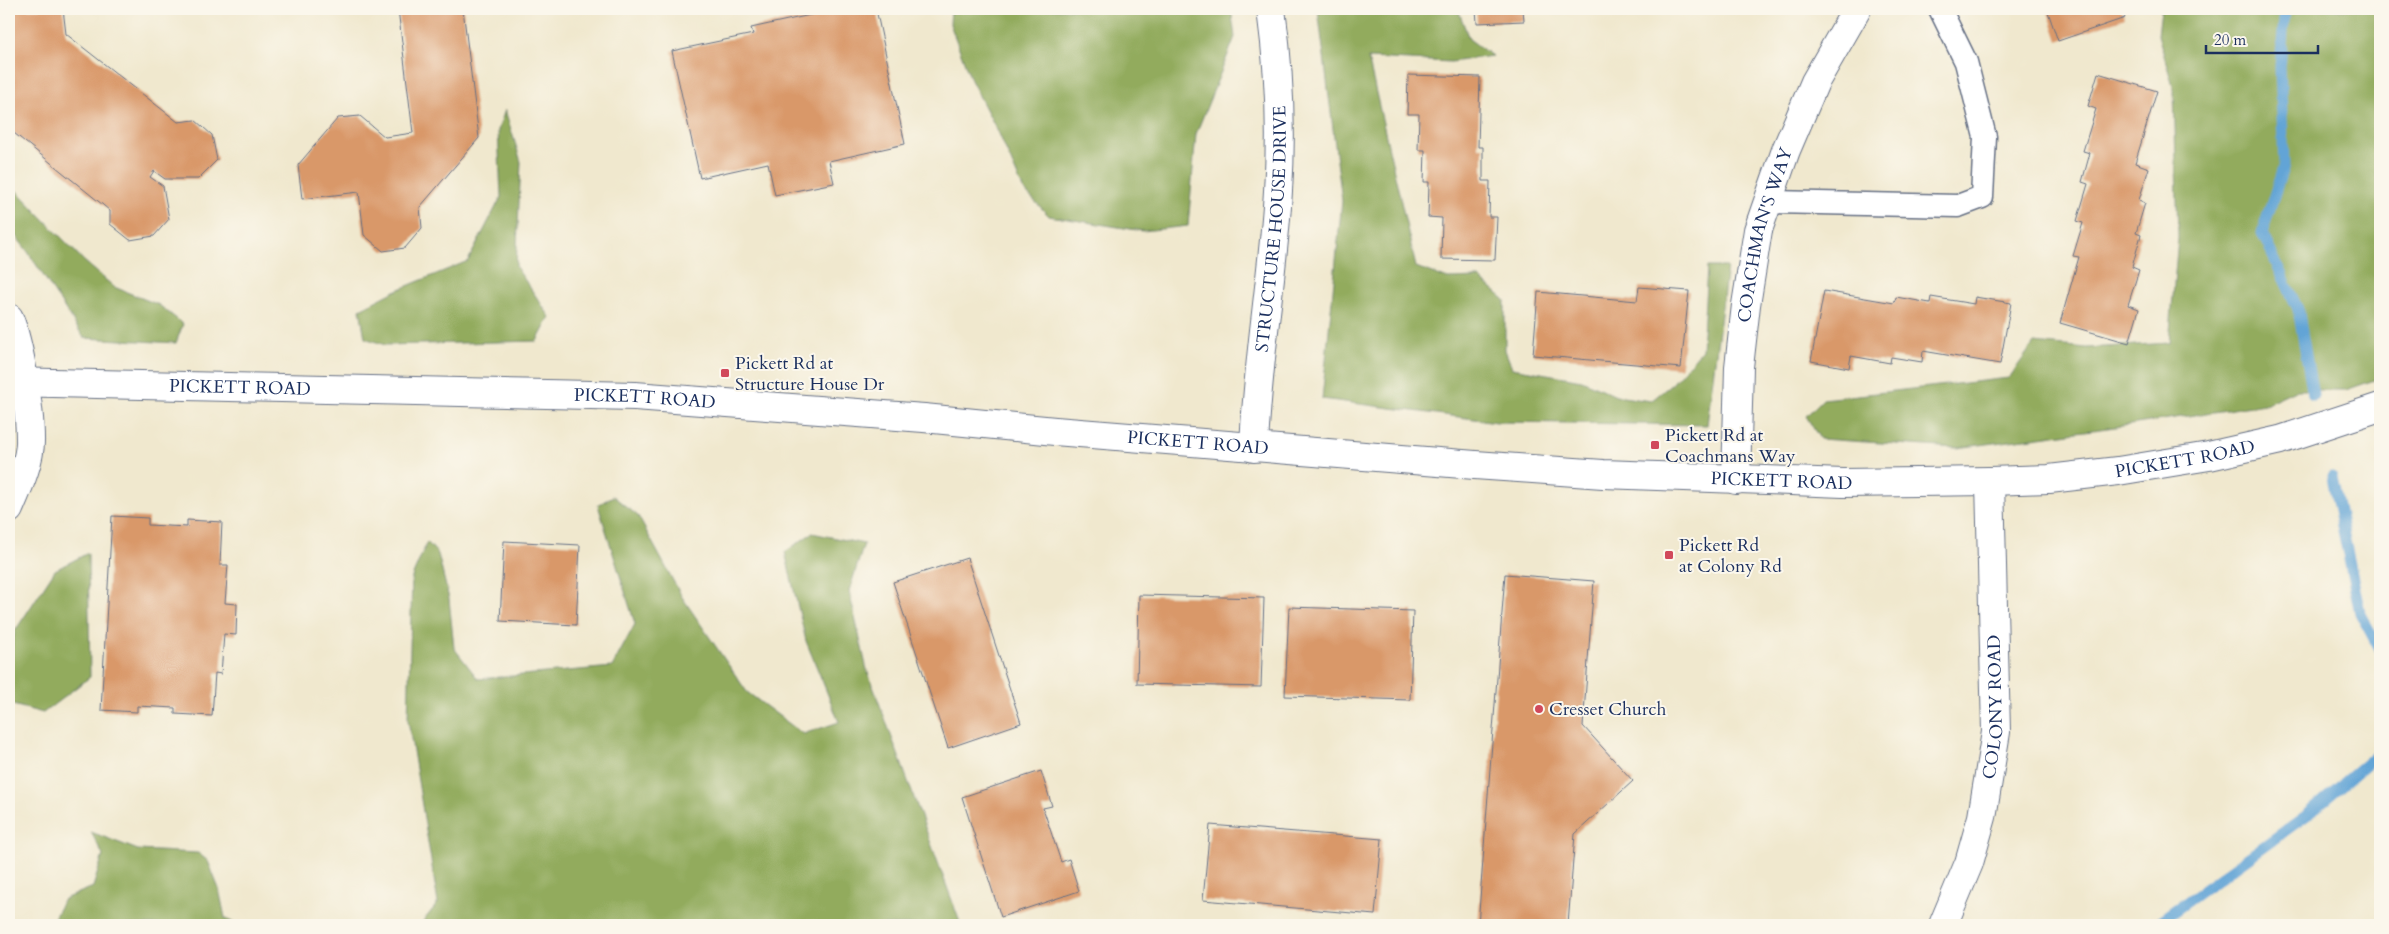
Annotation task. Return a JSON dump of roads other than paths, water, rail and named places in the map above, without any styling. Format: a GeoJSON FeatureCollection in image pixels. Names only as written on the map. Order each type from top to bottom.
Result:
{"type":"FeatureCollection","features":[{"type":"Feature","properties":{"kind":"street","name":"STRUCTURE HOUSE DRIVE"},"geometry":{"type":"LineString","coordinates":[[1254,448],[1255,409],[1278,190],[1279,100],[1271,9]]}},
{"type":"Feature","properties":{"kind":"street","name":"COACHMAN'S WAY"},"geometry":{"type":"LineString","coordinates":[[1736,480],[1739,367],[1746,305],[1758,230],[1786,150],[1815,82],[1857,9]]}},
{"type":"Feature","properties":{"kind":"street"},"geometry":{"type":"LineString","coordinates":[[9,318],[17,344],[16,383],[31,441],[21,479],[9,509]]}},
{"type":"Feature","properties":{"kind":"street","name":"PICKETT ROAD"},"geometry":{"type":"LineString","coordinates":[[16,383],[635,396],[924,418],[1254,448],[1505,467],[1736,480],[1843,483],[2049,479],[2118,471],[2209,456],[2280,440],[2380,407]]}},
{"type":"Feature","properties":{"kind":"street","name":"COLONY ROAD"},"geometry":{"type":"LineString","coordinates":[[1943,925],[1969,863],[1982,817],[1996,732],[1990,481]]}},
{"type":"Feature","properties":{"kind":"lane"},"geometry":{"type":"LineString","coordinates":[[1768,202],[1958,206],[1982,197],[1985,137],[1966,62],[1940,9]]}},
{"type":"Feature","properties":{"kind":"waterway"},"geometry":{"type":"LineString","coordinates":[[2285,9],[2280,67],[2284,165],[2262,233],[2298,309],[2313,395]]}},
{"type":"Feature","properties":{"kind":"waterway"},"geometry":{"type":"LineString","coordinates":[[2332,477],[2360,613],[2380,650]]}},
{"type":"Feature","properties":{"kind":"waterway"},"geometry":{"type":"LineString","coordinates":[[2155,925],[2307,815],[2380,752]]}},
{"type":"Feature","properties":{"kind":"place","name":"Pickett Rd at Structure House Dr"},"geometry":{"type":"Point","coordinates":[725,373]}},
{"type":"Feature","properties":{"kind":"place","name":"Pickett Rd at Coachmans Way"},"geometry":{"type":"Point","coordinates":[1655,445]}},
{"type":"Feature","properties":{"kind":"place","name":"Pickett Rd at Colony Rd"},"geometry":{"type":"Point","coordinates":[1669,555]}},
{"type":"Feature","properties":{"kind":"place","name":"Cresset Church"},"geometry":{"type":"Point","coordinates":[1539,709]}}]}
